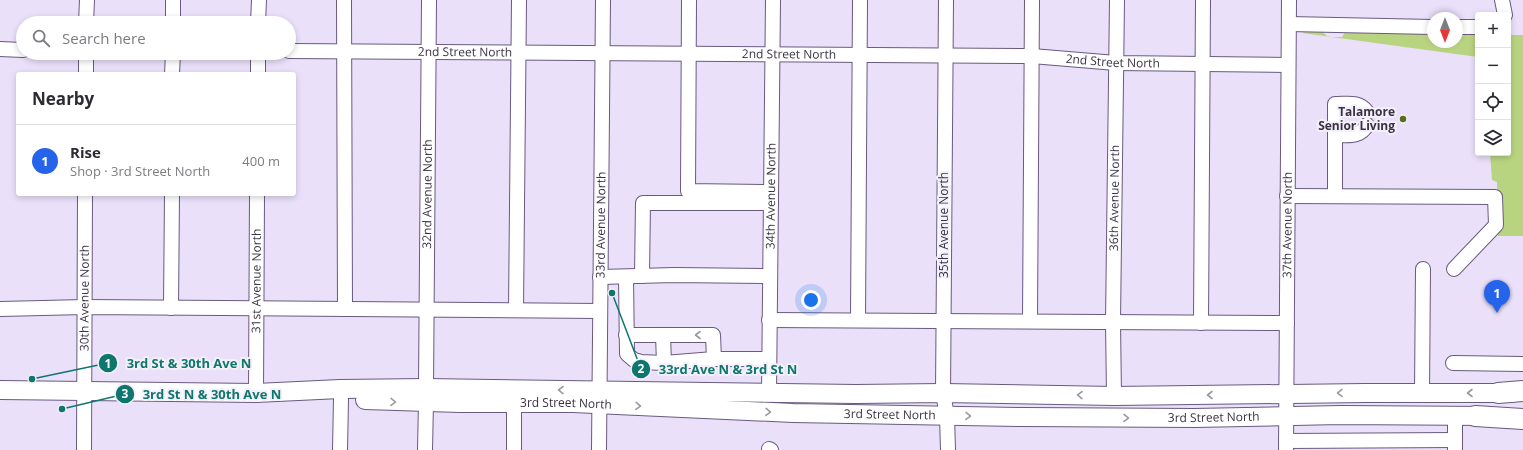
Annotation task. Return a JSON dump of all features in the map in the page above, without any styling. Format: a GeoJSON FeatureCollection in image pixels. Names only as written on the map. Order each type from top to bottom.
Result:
{"type":"FeatureCollection","features":[{"type":"Feature","properties":{"kind":"highway"},"geometry":{"type":"LineString","coordinates":[[1498,393],[1523,392]]}},
{"type":"Feature","properties":{"kind":"highway"},"geometry":{"type":"LineString","coordinates":[[1475,416],[1523,418]]}},
{"type":"Feature","properties":{"kind":"main road","name":"3rd Street North"},"geometry":{"type":"LineString","coordinates":[[0,390],[256,393],[340,389],[514,403],[600,398],[769,393],[943,393],[1114,396],[1498,393]]}},
{"type":"Feature","properties":{"kind":"main road","name":"3rd Street North"},"geometry":{"type":"LineString","coordinates":[[256,393],[340,400],[426,396],[600,398],[793,413],[947,416],[1150,418],[1340,415],[1475,416]]}},
{"type":"Feature","properties":{"kind":"street"},"geometry":{"type":"LineString","coordinates":[[86,0],[86,16]]}},
{"type":"Feature","properties":{"kind":"street"},"geometry":{"type":"LineString","coordinates":[[173,0],[173,16]]}},
{"type":"Feature","properties":{"kind":"street"},"geometry":{"type":"LineString","coordinates":[[258,16],[259,0]]}},
{"type":"Feature","properties":{"kind":"street"},"geometry":{"type":"LineString","coordinates":[[344,0],[345,309]]}},
{"type":"Feature","properties":{"kind":"street","name":"32nd Avenue North"},"geometry":{"type":"LineString","coordinates":[[425,450],[429,0]]}},
{"type":"Feature","properties":{"kind":"street"},"geometry":{"type":"LineString","coordinates":[[516,310],[518,0]]}},
{"type":"Feature","properties":{"kind":"street","name":"33rd Avenue North"},"geometry":{"type":"LineString","coordinates":[[599,450],[603,0]]}},
{"type":"Feature","properties":{"kind":"street"},"geometry":{"type":"LineString","coordinates":[[689,0],[688,191],[771,197]]}},
{"type":"Feature","properties":{"kind":"street","name":"34th Avenue North"},"geometry":{"type":"LineString","coordinates":[[769,393],[773,0]]}},
{"type":"Feature","properties":{"kind":"street"},"geometry":{"type":"LineString","coordinates":[[858,320],[860,0]]}},
{"type":"Feature","properties":{"kind":"street","name":"35th Avenue North"},"geometry":{"type":"LineString","coordinates":[[946,0],[943,393],[947,416],[948,450]]}},
{"type":"Feature","properties":{"kind":"street"},"geometry":{"type":"LineString","coordinates":[[1030,322],[1032,0]]}},
{"type":"Feature","properties":{"kind":"street","name":"36th Avenue North"},"geometry":{"type":"LineString","coordinates":[[1114,396],[1113,322],[1117,0]]}},
{"type":"Feature","properties":{"kind":"street"},"geometry":{"type":"LineString","coordinates":[[1201,323],[1203,0]]}},
{"type":"Feature","properties":{"kind":"street","name":"37th Avenue North"},"geometry":{"type":"LineString","coordinates":[[1286,446],[1289,0]]}},
{"type":"Feature","properties":{"kind":"street"},"geometry":{"type":"LineString","coordinates":[[1502,0],[1504,12]]}},
{"type":"Feature","properties":{"kind":"street"},"geometry":{"type":"LineString","coordinates":[[1289,24],[1427,27]]}},
{"type":"Feature","properties":{"kind":"street"},"geometry":{"type":"LineString","coordinates":[[1463,27],[1475,27]]}},
{"type":"Feature","properties":{"kind":"street"},"geometry":{"type":"LineString","coordinates":[[0,50],[16,50]]}},
{"type":"Feature","properties":{"kind":"street","name":"2nd Street North"},"geometry":{"type":"LineString","coordinates":[[296,52],[1032,56],[1116,63],[1288,65]]}},
{"type":"Feature","properties":{"kind":"street"},"geometry":{"type":"LineString","coordinates":[[86,60],[86,72]]}},
{"type":"Feature","properties":{"kind":"street"},"geometry":{"type":"LineString","coordinates":[[172,72],[173,60]]}},
{"type":"Feature","properties":{"kind":"street"},"geometry":{"type":"LineString","coordinates":[[258,60],[258,72]]}},
{"type":"Feature","properties":{"kind":"street"},"geometry":{"type":"LineString","coordinates":[[1335,135],[1355,135],[1363,131],[1367,118],[1363,106],[1356,104],[1335,104],[1335,135],[1335,196]]}},
{"type":"Feature","properties":{"kind":"street","name":"30th Avenue North"},"geometry":{"type":"LineString","coordinates":[[84,450],[85,196]]}},
{"type":"Feature","properties":{"kind":"street"},"geometry":{"type":"LineString","coordinates":[[171,308],[172,196]]}},
{"type":"Feature","properties":{"kind":"street","name":"31st Avenue North"},"geometry":{"type":"LineString","coordinates":[[256,393],[257,196]]}},
{"type":"Feature","properties":{"kind":"street"},"geometry":{"type":"LineString","coordinates":[[1287,196],[1495,197],[1496,225],[1454,269]]}},
{"type":"Feature","properties":{"kind":"street"},"geometry":{"type":"LineString","coordinates":[[642,276],[643,203],[771,197]]}},
{"type":"Feature","properties":{"kind":"street"},"geometry":{"type":"LineString","coordinates":[[1422,393],[1423,269]]}},
{"type":"Feature","properties":{"kind":"street"},"geometry":{"type":"LineString","coordinates":[[600,277],[770,276]]}},
{"type":"Feature","properties":{"kind":"street"},"geometry":{"type":"LineString","coordinates":[[626,277],[627,354],[634,360],[641,362],[664,363],[714,359],[769,359]]}},
{"type":"Feature","properties":{"kind":"street"},"geometry":{"type":"LineString","coordinates":[[0,309],[85,307],[600,311]]}},
{"type":"Feature","properties":{"kind":"street"},"geometry":{"type":"LineString","coordinates":[[769,320],[1287,323]]}},
{"type":"Feature","properties":{"kind":"street"},"geometry":{"type":"LineString","coordinates":[[626,335],[713,335],[714,359]]}},
{"type":"Feature","properties":{"kind":"street"},"geometry":{"type":"LineString","coordinates":[[663,335],[664,363]]}},
{"type":"Feature","properties":{"kind":"street"},"geometry":{"type":"LineString","coordinates":[[1453,363],[1522,364]]}},
{"type":"Feature","properties":{"kind":"street"},"geometry":{"type":"LineString","coordinates":[[340,400],[340,450]]}},
{"type":"Feature","properties":{"kind":"street"},"geometry":{"type":"LineString","coordinates":[[514,403],[514,450]]}},
{"type":"Feature","properties":{"kind":"street"},"geometry":{"type":"LineString","coordinates":[[1286,446],[1455,445],[1455,415]]}},
{"type":"Feature","properties":{"kind":"green space"},"geometry":{"type":"Polygon","coordinates":[[[1323,32],[1327,36],[1302,33],[1323,32]]]}},
{"type":"Feature","properties":{"kind":"green space"},"geometry":{"type":"Polygon","coordinates":[[[1345,32],[1427,33],[1427,48],[1463,48],[1463,34],[1475,34],[1475,57],[1331,37],[1342,37],[1345,32]]]}},
{"type":"Feature","properties":{"kind":"green space"},"geometry":{"type":"Polygon","coordinates":[[[1511,35],[1523,35],[1523,236],[1498,236],[1497,182],[1492,180],[1490,156],[1511,156],[1511,35]]]}},
{"type":"Feature","properties":{"kind":"place","name":"Talamore Senior Living"},"geometry":{"type":"Point","coordinates":[1403,119]}},
{"type":"Feature","properties":{"kind":"place","name":"33rd Ave N & 3rd St N"},"geometry":{"type":"Point","coordinates":[612,293]}},
{"type":"Feature","properties":{"kind":"place","name":"Rise"},"geometry":{"type":"Point","coordinates":[1497,313]}},
{"type":"Feature","properties":{"kind":"place","name":"3rd St & 30th Ave N"},"geometry":{"type":"Point","coordinates":[32,379]}},
{"type":"Feature","properties":{"kind":"place","name":"3rd St N & 30th Ave N"},"geometry":{"type":"Point","coordinates":[62,409]}}]}
